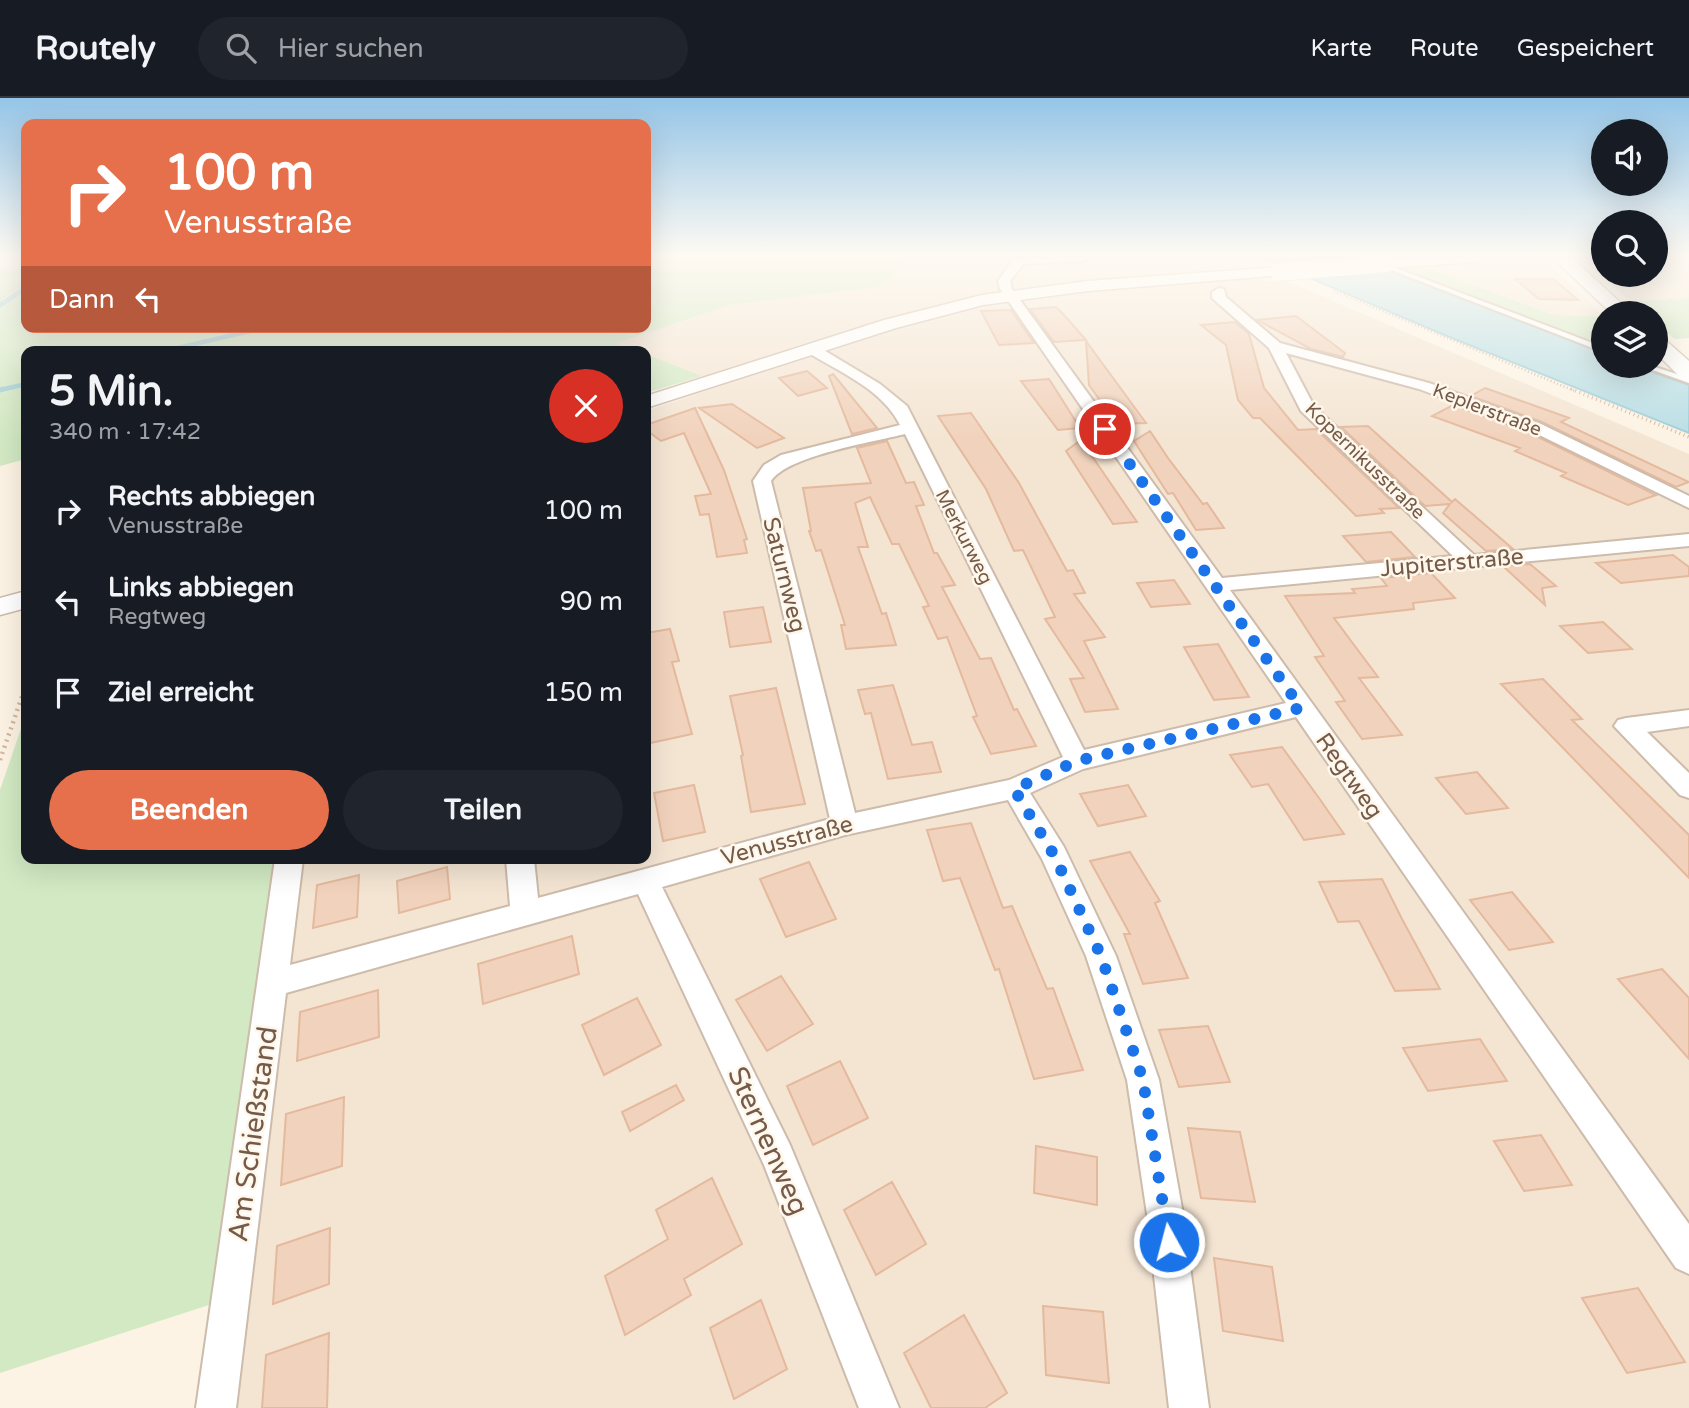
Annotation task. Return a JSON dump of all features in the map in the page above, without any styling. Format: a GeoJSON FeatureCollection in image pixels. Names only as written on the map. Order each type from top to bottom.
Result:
{"type":"FeatureCollection","features":[{"type":"Feature","properties":{"kind":"main road"},"geometry":{"type":"LineString","coordinates":[[1668,353],[1689,373]]}},
{"type":"Feature","properties":{"kind":"street"},"geometry":{"type":"LineString","coordinates":[[651,400],[912,318]]}},
{"type":"Feature","properties":{"kind":"street","name":"Regtweg"},"geometry":{"type":"LineString","coordinates":[[1026,318],[1689,1255]]}},
{"type":"Feature","properties":{"kind":"street","name":"Kopernikusstraße"},"geometry":{"type":"LineString","coordinates":[[1241,318],[1275,346],[1307,408],[1469,561]]}},
{"type":"Feature","properties":{"kind":"street","name":"Keplerstraße"},"geometry":{"type":"LineString","coordinates":[[1275,346],[1424,386],[1535,427],[1689,503]]}},
{"type":"Feature","properties":{"kind":"street","name":"Merkurweg"},"geometry":{"type":"LineString","coordinates":[[812,349],[875,387],[899,406],[1077,761]]}},
{"type":"Feature","properties":{"kind":"street","name":"Saturnweg"},"geometry":{"type":"LineString","coordinates":[[845,824],[762,481],[770,469],[787,459],[909,428]]}},
{"type":"Feature","properties":{"kind":"street","name":"Jupiterstraße"},"geometry":{"type":"LineString","coordinates":[[1214,585],[1686,543]]}},
{"type":"Feature","properties":{"kind":"street"},"geometry":{"type":"LineString","coordinates":[[0,607],[21,601]]}},
{"type":"Feature","properties":{"kind":"street","name":"Venusstraße"},"geometry":{"type":"LineString","coordinates":[[275,983],[845,824],[1014,789],[1077,761],[1301,708]]}},
{"type":"Feature","properties":{"kind":"street"},"geometry":{"type":"LineString","coordinates":[[1689,718],[1626,726],[1689,788]]}},
{"type":"Feature","properties":{"kind":"street"},"geometry":{"type":"LineString","coordinates":[[1014,789],[1054,855],[1101,956],[1143,1080],[1166,1214],[1189,1408]]}},
{"type":"Feature","properties":{"kind":"street","name":"Am Schießstand"},"geometry":{"type":"LineString","coordinates":[[216,1408],[275,983],[288,864]]}},
{"type":"Feature","properties":{"kind":"street"},"geometry":{"type":"LineString","coordinates":[[520,864],[525,913]]}},
{"type":"Feature","properties":{"kind":"street","name":"Sternenweg"},"geometry":{"type":"LineString","coordinates":[[645,880],[778,1157],[879,1408]]}},
{"type":"Feature","properties":{"kind":"lane"},"geometry":{"type":"LineString","coordinates":[[1520,318],[1591,345]]}},
{"type":"Feature","properties":{"kind":"lane"},"geometry":{"type":"LineString","coordinates":[[1668,375],[1689,382]]}},
{"type":"Feature","properties":{"kind":"path"},"geometry":{"type":"LineString","coordinates":[[1398,318],[1689,437]]}},
{"type":"Feature","properties":{"kind":"path"},"geometry":{"type":"LineString","coordinates":[[0,760],[21,699]]}},
{"type":"Feature","properties":{"kind":"shaded area"},"geometry":{"type":"Polygon","coordinates":[[[690,318],[1373,318],[1689,454],[1689,1408],[208,1408],[277,864],[651,864],[651,409],[720,386],[651,356],[651,346],[626,346],[616,343],[690,318]]]}},
{"type":"Feature","properties":{"kind":"green space"},"geometry":{"type":"Polygon","coordinates":[[[0,318],[21,318],[21,333],[646,333],[617,343],[624,346],[21,346],[21,460],[0,466],[0,318]]]}},
{"type":"Feature","properties":{"kind":"green space"},"geometry":{"type":"Polygon","coordinates":[[[651,318],[690,318],[651,331],[651,318]]]}},
{"type":"Feature","properties":{"kind":"green space"},"geometry":{"type":"Polygon","coordinates":[[[1527,318],[1591,318],[1591,342],[1527,318]]]}},
{"type":"Feature","properties":{"kind":"green space"},"geometry":{"type":"Polygon","coordinates":[[[1668,318],[1689,318],[1689,338],[1675,339],[1668,333],[1668,318]]]}},
{"type":"Feature","properties":{"kind":"green space"},"geometry":{"type":"Polygon","coordinates":[[[651,356],[702,376],[651,391],[651,356]]]}},
{"type":"Feature","properties":{"kind":"green space"},"geometry":{"type":"Polygon","coordinates":[[[21,729],[21,864],[277,864],[218,1302],[0,1373],[0,790],[21,729]]]}},
{"type":"Feature","properties":{"kind":"water"},"geometry":{"type":"Polygon","coordinates":[[[1405,318],[1513,318],[1591,348],[1591,378],[1668,377],[1689,385],[1689,433],[1405,318]]]}},
{"type":"Feature","properties":{"kind":"building"},"geometry":{"type":"Polygon","coordinates":[[[985,318],[1017,318],[1034,343],[999,345],[985,318]]]}},
{"type":"Feature","properties":{"kind":"building"},"geometry":{"type":"Polygon","coordinates":[[[1037,318],[1067,318],[1086,340],[1054,342],[1037,318]]]}},
{"type":"Feature","properties":{"kind":"building"},"geometry":{"type":"Polygon","coordinates":[[[1299,318],[1345,353],[1343,357],[1311,349],[1257,320],[1299,318]]]}},
{"type":"Feature","properties":{"kind":"building"},"geometry":{"type":"Polygon","coordinates":[[[1235,322],[1249,334],[1264,388],[1298,430],[1316,429],[1399,508],[1380,509],[1384,513],[1356,516],[1260,418],[1253,418],[1238,400],[1226,345],[1201,325],[1235,322]]]}},
{"type":"Feature","properties":{"kind":"building"},"geometry":{"type":"Polygon","coordinates":[[[1086,341],[1146,423],[1117,424],[1089,385],[1086,341]]]}},
{"type":"Feature","properties":{"kind":"building"},"geometry":{"type":"Polygon","coordinates":[[[807,371],[827,388],[798,396],[779,378],[807,371]]]}},
{"type":"Feature","properties":{"kind":"building"},"geometry":{"type":"Polygon","coordinates":[[[833,374],[877,428],[852,434],[829,376],[833,374]]]}},
{"type":"Feature","properties":{"kind":"building"},"geometry":{"type":"Polygon","coordinates":[[[1049,379],[1080,428],[1058,430],[1021,381],[1049,379]]]}},
{"type":"Feature","properties":{"kind":"building"},"geometry":{"type":"Polygon","coordinates":[[[1485,388],[1569,418],[1561,422],[1689,482],[1676,487],[1542,422],[1471,396],[1485,388]]]}},
{"type":"Feature","properties":{"kind":"building"},"geometry":{"type":"Polygon","coordinates":[[[732,404],[784,438],[757,448],[699,408],[732,404]]]}},
{"type":"Feature","properties":{"kind":"building"},"geometry":{"type":"Polygon","coordinates":[[[1453,405],[1528,432],[1656,495],[1628,505],[1561,476],[1566,473],[1515,451],[1520,448],[1432,416],[1453,405]]]}},
{"type":"Feature","properties":{"kind":"building"},"geometry":{"type":"Polygon","coordinates":[[[695,408],[724,470],[747,539],[744,540],[747,553],[717,557],[709,514],[700,515],[695,496],[711,494],[684,433],[661,441],[651,434],[651,423],[695,408]]]}},
{"type":"Feature","properties":{"kind":"building"},"geometry":{"type":"Polygon","coordinates":[[[971,413],[1019,483],[1067,571],[1073,570],[1085,593],[1074,594],[1105,637],[1084,641],[1118,709],[1085,712],[1070,679],[1084,678],[1045,619],[1055,617],[1023,550],[1014,551],[986,489],[938,416],[971,413]]]}},
{"type":"Feature","properties":{"kind":"building"},"geometry":{"type":"Polygon","coordinates":[[[1368,426],[1452,502],[1455,499],[1513,549],[1486,551],[1443,513],[1450,504],[1425,506],[1341,427],[1368,426]]]}},
{"type":"Feature","properties":{"kind":"building"},"geometry":{"type":"Polygon","coordinates":[[[1150,431],[1203,504],[1207,503],[1224,528],[1196,530],[1173,493],[1168,494],[1134,441],[1150,431]]]}},
{"type":"Feature","properties":{"kind":"building"},"geometry":{"type":"Polygon","coordinates":[[[1081,440],[1137,522],[1113,524],[1066,451],[1081,440]]]}},
{"type":"Feature","properties":{"kind":"building"},"geometry":{"type":"Polygon","coordinates":[[[887,441],[906,483],[914,482],[924,505],[916,506],[934,553],[937,553],[955,585],[942,587],[980,659],[991,658],[1014,710],[1017,709],[1036,746],[991,754],[973,717],[977,716],[947,637],[938,639],[923,607],[929,606],[899,544],[892,544],[870,497],[855,503],[868,547],[858,547],[882,614],[886,613],[896,645],[846,649],[841,625],[845,625],[821,550],[816,551],[809,531],[803,488],[871,483],[857,448],[887,441]]]}},
{"type":"Feature","properties":{"kind":"building"},"geometry":{"type":"Polygon","coordinates":[[[1391,532],[1415,557],[1366,562],[1343,536],[1391,532]]]}},
{"type":"Feature","properties":{"kind":"building"},"geometry":{"type":"Polygon","coordinates":[[[1673,555],[1689,567],[1689,576],[1621,583],[1596,563],[1673,555]]]}},
{"type":"Feature","properties":{"kind":"building"},"geometry":{"type":"Polygon","coordinates":[[[1530,564],[1556,586],[1542,588],[1545,605],[1503,566],[1530,564]]]}},
{"type":"Feature","properties":{"kind":"building"},"geometry":{"type":"Polygon","coordinates":[[[1431,573],[1455,598],[1413,603],[1414,609],[1334,618],[1378,677],[1359,678],[1402,735],[1362,739],[1336,702],[1345,701],[1315,657],[1324,656],[1285,596],[1355,593],[1352,589],[1387,586],[1381,578],[1431,573]]]}},
{"type":"Feature","properties":{"kind":"building"},"geometry":{"type":"Polygon","coordinates":[[[1174,580],[1190,604],[1151,607],[1137,583],[1174,580]]]}},
{"type":"Feature","properties":{"kind":"building"},"geometry":{"type":"Polygon","coordinates":[[[763,607],[771,642],[730,647],[724,612],[763,607]]]}},
{"type":"Feature","properties":{"kind":"building"},"geometry":{"type":"Polygon","coordinates":[[[1603,622],[1632,649],[1588,653],[1560,626],[1603,622]]]}},
{"type":"Feature","properties":{"kind":"building"},"geometry":{"type":"Polygon","coordinates":[[[670,629],[679,661],[672,662],[692,734],[651,743],[651,632],[670,629]]]}},
{"type":"Feature","properties":{"kind":"building"},"geometry":{"type":"Polygon","coordinates":[[[1218,644],[1249,697],[1214,700],[1184,647],[1218,644]]]}},
{"type":"Feature","properties":{"kind":"building"},"geometry":{"type":"Polygon","coordinates":[[[1543,679],[1582,719],[1572,720],[1689,835],[1689,878],[1501,684],[1543,679]]]}},
{"type":"Feature","properties":{"kind":"building"},"geometry":{"type":"Polygon","coordinates":[[[893,685],[912,745],[932,742],[941,772],[888,779],[871,713],[865,714],[858,690],[893,685]]]}},
{"type":"Feature","properties":{"kind":"building"},"geometry":{"type":"Polygon","coordinates":[[[776,688],[805,804],[751,812],[741,756],[743,755],[730,696],[776,688]]]}},
{"type":"Feature","properties":{"kind":"building"},"geometry":{"type":"Polygon","coordinates":[[[1282,747],[1344,834],[1304,840],[1268,784],[1252,787],[1230,755],[1282,747]]]}},
{"type":"Feature","properties":{"kind":"building"},"geometry":{"type":"Polygon","coordinates":[[[1477,772],[1508,808],[1466,814],[1436,778],[1477,772]]]}},
{"type":"Feature","properties":{"kind":"building"},"geometry":{"type":"Polygon","coordinates":[[[694,785],[705,832],[663,841],[654,793],[694,785]]]}},
{"type":"Feature","properties":{"kind":"building"},"geometry":{"type":"Polygon","coordinates":[[[1128,785],[1146,816],[1098,826],[1080,794],[1128,785]]]}},
{"type":"Feature","properties":{"kind":"building"},"geometry":{"type":"Polygon","coordinates":[[[971,823],[1003,908],[1012,906],[1047,989],[1053,988],[1083,1070],[1034,1079],[999,969],[995,970],[960,878],[943,881],[927,830],[971,823]]]}},
{"type":"Feature","properties":{"kind":"building"},"geometry":{"type":"Polygon","coordinates":[[[1130,852],[1160,901],[1155,903],[1188,978],[1143,984],[1124,934],[1130,934],[1090,861],[1130,852]]]}},
{"type":"Feature","properties":{"kind":"building"},"geometry":{"type":"Polygon","coordinates":[[[809,862],[836,919],[786,937],[760,879],[809,862]]]}},
{"type":"Feature","properties":{"kind":"building"},"geometry":{"type":"Polygon","coordinates":[[[447,867],[450,899],[399,913],[397,881],[447,867]]]}},
{"type":"Feature","properties":{"kind":"building"},"geometry":{"type":"Polygon","coordinates":[[[359,875],[357,917],[313,928],[317,885],[359,875]]]}},
{"type":"Feature","properties":{"kind":"building"},"geometry":{"type":"Polygon","coordinates":[[[1382,879],[1440,989],[1395,991],[1359,921],[1338,922],[1319,882],[1382,879]]]}},
{"type":"Feature","properties":{"kind":"building"},"geometry":{"type":"Polygon","coordinates":[[[1512,892],[1553,942],[1509,950],[1470,900],[1512,892]]]}},
{"type":"Feature","properties":{"kind":"building"},"geometry":{"type":"Polygon","coordinates":[[[572,936],[579,974],[483,1004],[478,964],[572,936]]]}},
{"type":"Feature","properties":{"kind":"building"},"geometry":{"type":"Polygon","coordinates":[[[1662,969],[1689,998],[1689,1059],[1618,979],[1662,969]]]}},
{"type":"Feature","properties":{"kind":"building"},"geometry":{"type":"Polygon","coordinates":[[[781,976],[813,1024],[767,1051],[736,1000],[781,976]]]}},
{"type":"Feature","properties":{"kind":"building"},"geometry":{"type":"Polygon","coordinates":[[[378,990],[379,1037],[297,1061],[300,1012],[378,990]]]}},
{"type":"Feature","properties":{"kind":"building"},"geometry":{"type":"Polygon","coordinates":[[[637,998],[661,1045],[604,1075],[582,1025],[637,998]]]}},
{"type":"Feature","properties":{"kind":"building"},"geometry":{"type":"Polygon","coordinates":[[[1208,1026],[1230,1082],[1179,1087],[1159,1030],[1208,1026]]]}},
{"type":"Feature","properties":{"kind":"building"},"geometry":{"type":"Polygon","coordinates":[[[1480,1039],[1507,1081],[1428,1091],[1403,1048],[1480,1039]]]}},
{"type":"Feature","properties":{"kind":"building"},"geometry":{"type":"Polygon","coordinates":[[[840,1061],[868,1118],[813,1145],[787,1086],[840,1061]]]}},
{"type":"Feature","properties":{"kind":"building"},"geometry":{"type":"Polygon","coordinates":[[[676,1085],[684,1100],[630,1131],[622,1112],[676,1085]]]}},
{"type":"Feature","properties":{"kind":"building"},"geometry":{"type":"Polygon","coordinates":[[[344,1097],[342,1166],[281,1185],[286,1114],[344,1097]]]}},
{"type":"Feature","properties":{"kind":"building"},"geometry":{"type":"Polygon","coordinates":[[[1188,1128],[1240,1132],[1255,1202],[1201,1198],[1188,1128]]]}},
{"type":"Feature","properties":{"kind":"building"},"geometry":{"type":"Polygon","coordinates":[[[1541,1135],[1572,1185],[1524,1191],[1494,1141],[1541,1135]]]}},
{"type":"Feature","properties":{"kind":"building"},"geometry":{"type":"Polygon","coordinates":[[[1036,1146],[1097,1157],[1097,1205],[1034,1193],[1036,1146]]]}},
{"type":"Feature","properties":{"kind":"building"},"geometry":{"type":"Polygon","coordinates":[[[712,1178],[742,1244],[684,1279],[691,1295],[625,1335],[605,1276],[668,1239],[656,1210],[712,1178]]]}},
{"type":"Feature","properties":{"kind":"building"},"geometry":{"type":"Polygon","coordinates":[[[892,1182],[926,1244],[876,1275],[844,1210],[892,1182]]]}},
{"type":"Feature","properties":{"kind":"building"},"geometry":{"type":"Polygon","coordinates":[[[330,1228],[329,1284],[273,1304],[277,1246],[330,1228]]]}},
{"type":"Feature","properties":{"kind":"building"},"geometry":{"type":"Polygon","coordinates":[[[1214,1258],[1272,1267],[1283,1341],[1223,1331],[1214,1258]]]}},
{"type":"Feature","properties":{"kind":"building"},"geometry":{"type":"Polygon","coordinates":[[[1638,1288],[1685,1362],[1627,1373],[1582,1298],[1638,1288]]]}},
{"type":"Feature","properties":{"kind":"building"},"geometry":{"type":"Polygon","coordinates":[[[761,1300],[787,1369],[734,1399],[710,1328],[761,1300]]]}},
{"type":"Feature","properties":{"kind":"building"},"geometry":{"type":"Polygon","coordinates":[[[1043,1306],[1103,1312],[1109,1383],[1046,1375],[1043,1306]]]}},
{"type":"Feature","properties":{"kind":"building"},"geometry":{"type":"Polygon","coordinates":[[[964,1315],[1007,1393],[985,1408],[931,1408],[904,1353],[964,1315]]]}},
{"type":"Feature","properties":{"kind":"building"},"geometry":{"type":"Polygon","coordinates":[[[329,1333],[327,1408],[262,1408],[266,1355],[329,1333]]]}},
{"type":"Feature","properties":{"kind":"waterway"},"geometry":{"type":"LineString","coordinates":[[186,346],[242,333]]}},
{"type":"Feature","properties":{"kind":"waterway"},"geometry":{"type":"LineString","coordinates":[[3,389],[0,390],[21,385]]}},
{"type":"Feature","properties":{"kind":"route"},"geometry":{"type":"LineString","coordinates":[[1105,429],[1301,708],[1077,761],[1014,789],[1054,855],[1101,956],[1143,1080],[1169,1242]]}}]}
